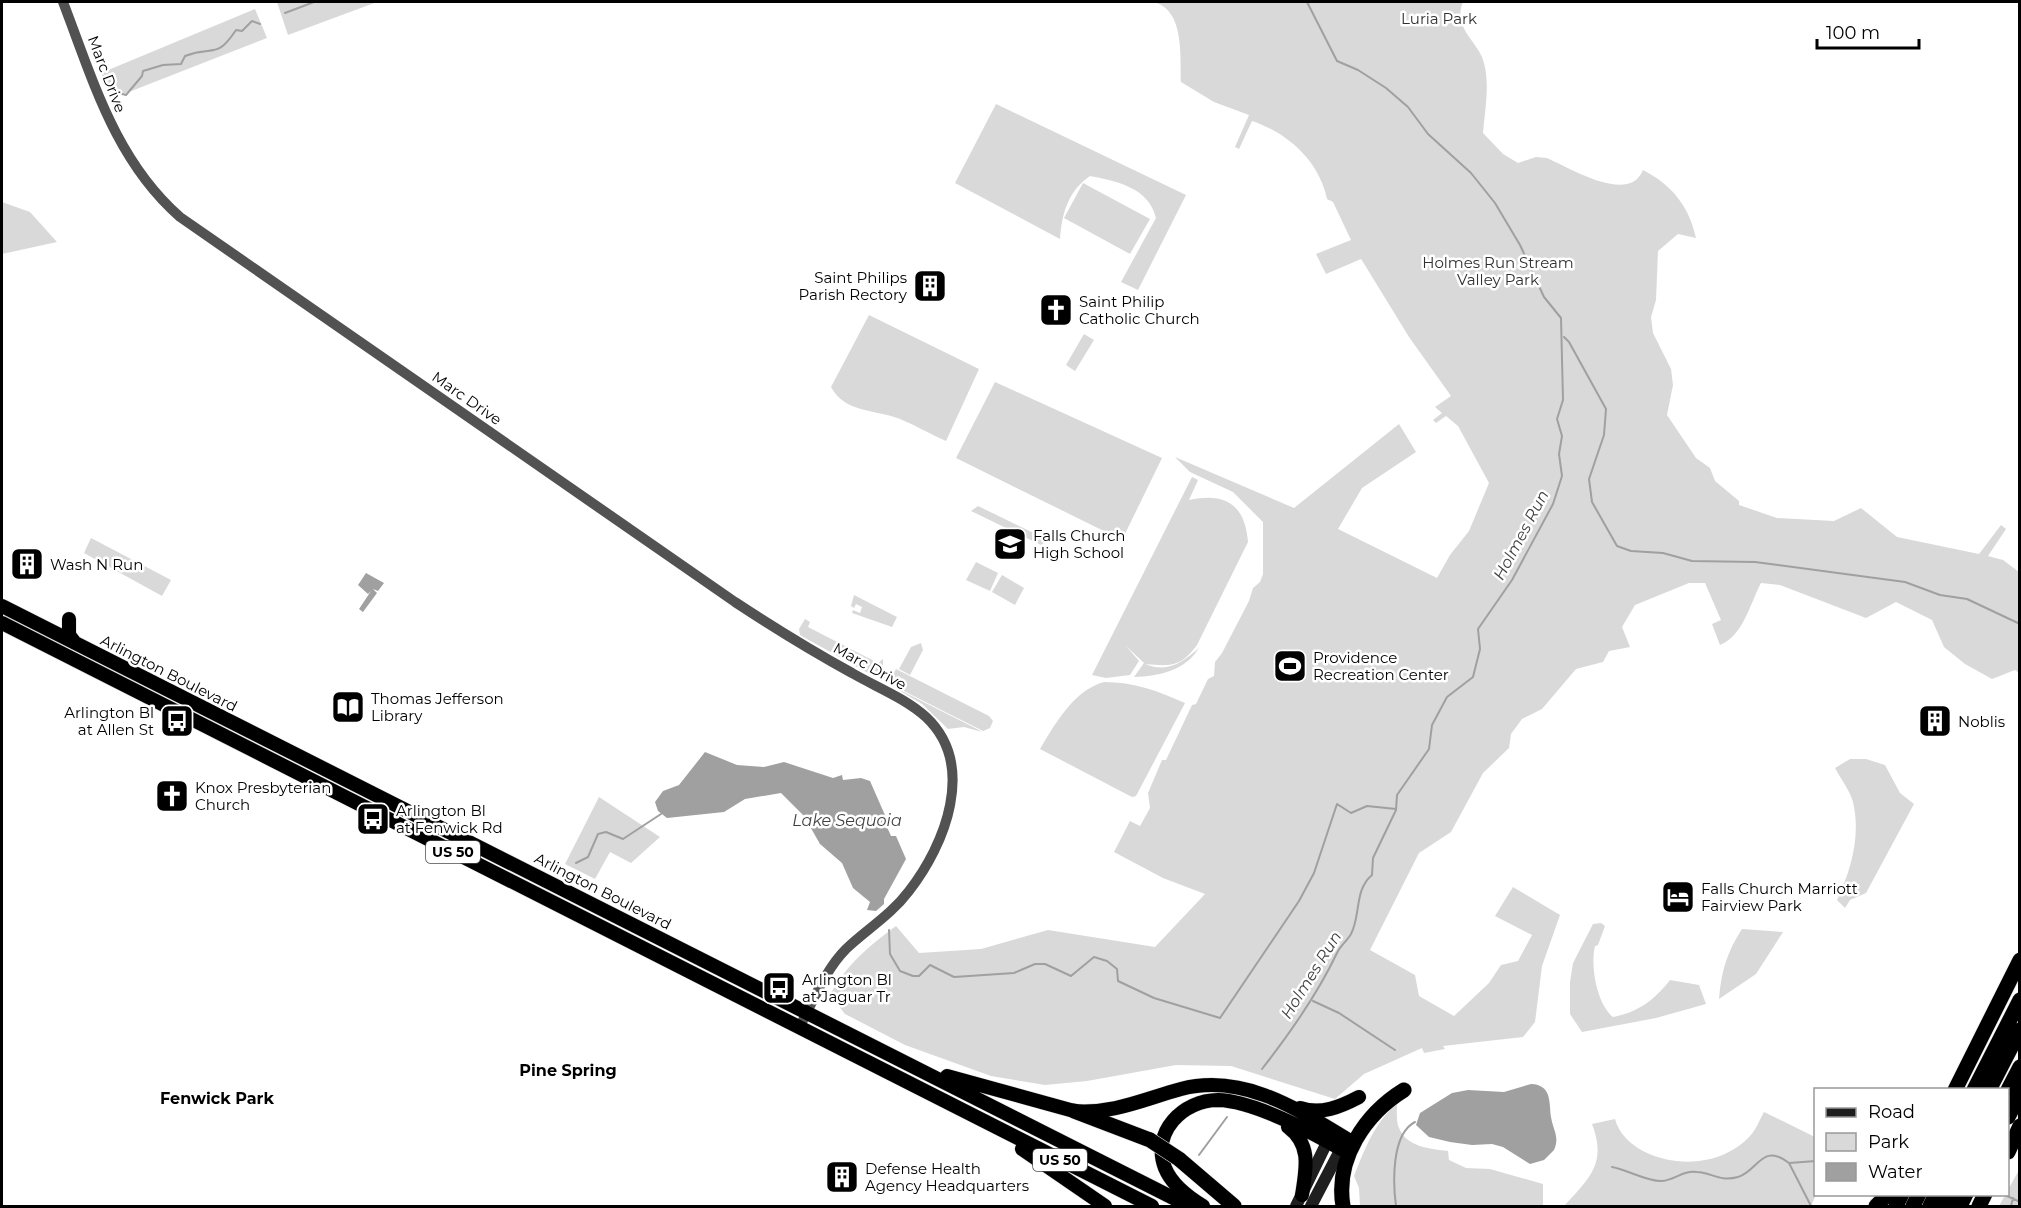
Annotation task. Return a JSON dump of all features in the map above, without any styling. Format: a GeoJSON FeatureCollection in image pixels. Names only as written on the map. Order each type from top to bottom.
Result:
{"type":"FeatureCollection","features":[{"type":"Feature","properties":{"kind":"highway","name":"Arlington Boulevard"},"geometry":{"type":"LineString","coordinates":[[2,606],[1189,1206]]}},
{"type":"Feature","properties":{"kind":"highway","name":"Arlington Boulevard"},"geometry":{"type":"LineString","coordinates":[[2,623],[1152,1206]]}},
{"type":"Feature","properties":{"kind":"highway"},"geometry":{"type":"LineString","coordinates":[[1955,1088],[2019,960]]}},
{"type":"Feature","properties":{"kind":"highway"},"geometry":{"type":"LineString","coordinates":[[1975,1088],[2019,1000]]}},
{"type":"Feature","properties":{"kind":"highway"},"geometry":{"type":"LineString","coordinates":[[799,1028],[810,1024],[989,1114],[1025,1123]]}},
{"type":"Feature","properties":{"kind":"highway"},"geometry":{"type":"LineString","coordinates":[[1990,1088],[2019,1030]]}},
{"type":"Feature","properties":{"kind":"highway"},"geometry":{"type":"LineString","coordinates":[[889,1054],[983,1088],[1074,1111],[1150,1140],[1179,1160],[1234,1206]]}},
{"type":"Feature","properties":{"kind":"highway"},"geometry":{"type":"LineString","coordinates":[[2008,1088],[2019,1067]]}},
{"type":"Feature","properties":{"kind":"highway"},"geometry":{"type":"LineString","coordinates":[[1074,1111],[1108,1111],[1179,1090],[1213,1084],[1246,1088],[1310,1112],[1336,1108],[1359,1097]]}},
{"type":"Feature","properties":{"kind":"highway"},"geometry":{"type":"LineString","coordinates":[[1343,1206],[1343,1177],[1352,1146],[1381,1106],[1404,1090]]}},
{"type":"Feature","properties":{"kind":"highway"},"geometry":{"type":"LineString","coordinates":[[2009,1113],[2019,1094]]}},
{"type":"Feature","properties":{"kind":"highway"},"geometry":{"type":"LineString","coordinates":[[1203,1206],[1179,1188],[1163,1161],[1166,1132],[1175,1117],[1195,1104],[1216,1100],[1250,1106],[1277,1119],[1331,1136]]}},
{"type":"Feature","properties":{"kind":"highway"},"geometry":{"type":"LineString","coordinates":[[1278,1101],[1344,1144]]}},
{"type":"Feature","properties":{"kind":"highway"},"geometry":{"type":"LineString","coordinates":[[968,1113],[1105,1206]]}},
{"type":"Feature","properties":{"kind":"highway"},"geometry":{"type":"LineString","coordinates":[[1277,1119],[1294,1131],[1304,1144],[1306,1164],[1299,1201]]}},
{"type":"Feature","properties":{"kind":"highway"},"geometry":{"type":"LineString","coordinates":[[2009,1148],[2019,1126]]}},
{"type":"Feature","properties":{"kind":"main road"},"geometry":{"type":"LineString","coordinates":[[1299,1201],[1331,1136]]}},
{"type":"Feature","properties":{"kind":"main road"},"geometry":{"type":"LineString","coordinates":[[1311,1206],[1344,1144]]}},
{"type":"Feature","properties":{"kind":"street","name":"Marc Drive"},"geometry":{"type":"LineString","coordinates":[[63,2],[99,98],[121,146],[151,188],[180,217],[735,602],[804,645],[915,708],[931,722],[943,739],[952,768],[952,790],[946,823],[932,856],[896,908],[844,951],[826,976],[807,1013]]}},
{"type":"Feature","properties":{"kind":"street"},"geometry":{"type":"LineString","coordinates":[[799,1028],[807,1013]]}},
{"type":"Feature","properties":{"kind":"green space"},"geometry":{"type":"Polygon","coordinates":[[[277,2],[377,2],[288,35],[277,2]]]}},
{"type":"Feature","properties":{"kind":"green space"},"geometry":{"type":"Polygon","coordinates":[[[1153,2],[1463,2],[1461,18],[1463,25],[1485,66],[1487,95],[1483,133],[1503,154],[1518,163],[1536,157],[1547,158],[1598,181],[1613,184],[1625,184],[1636,180],[1643,170],[1663,182],[1684,206],[1696,238],[1678,234],[1658,251],[1656,300],[1651,317],[1653,333],[1671,369],[1673,385],[1667,415],[1696,458],[1710,468],[1715,481],[1739,501],[1739,505],[1777,518],[1834,521],[1861,508],[1897,537],[1979,554],[2001,525],[2006,529],[1988,556],[2003,560],[2019,572],[2019,673],[2015,670],[1992,679],[1965,664],[1944,647],[1932,620],[1896,602],[1866,618],[1780,585],[1761,583],[1740,627],[1728,641],[1720,645],[1712,624],[1721,620],[1705,583],[1689,583],[1635,605],[1622,627],[1630,647],[1609,651],[1603,662],[1576,669],[1542,709],[1522,719],[1511,734],[1509,748],[1483,773],[1451,832],[1419,853],[1370,950],[1415,975],[1419,996],[1454,1016],[1489,983],[1501,965],[1518,961],[1532,935],[1495,916],[1513,887],[1560,915],[1542,966],[1535,1022],[1523,1037],[1443,1046],[1445,1049],[1424,1053],[1422,1048],[1364,1074],[1335,1099],[1231,1066],[1176,1065],[1087,1081],[1045,1085],[991,1076],[905,1045],[845,1014],[830,995],[843,974],[859,957],[896,926],[919,953],[981,949],[1048,930],[1155,947],[1205,894],[1163,878],[1114,852],[1130,821],[1140,826],[1150,808],[1148,793],[1162,760],[1166,760],[1192,705],[1196,704],[1208,679],[1214,676],[1215,662],[1249,601],[1253,588],[1260,582],[1263,574],[1263,522],[1233,492],[1190,472],[1175,457],[1294,508],[1399,424],[1416,452],[1362,488],[1338,529],[1437,578],[1450,555],[1469,531],[1489,483],[1458,426],[1446,416],[1436,423],[1433,420],[1442,413],[1435,407],[1451,396],[1409,337],[1361,259],[1326,274],[1316,254],[1351,240],[1333,202],[1327,199],[1317,172],[1300,150],[1289,141],[1278,133],[1252,121],[1239,149],[1235,147],[1249,115],[1214,102],[1181,82],[1179,35],[1176,24],[1171,14],[1163,6],[1153,2]]]}},
{"type":"Feature","properties":{"kind":"green space"},"geometry":{"type":"Polygon","coordinates":[[[255,9],[267,38],[111,99],[101,73],[255,9]]]}},
{"type":"Feature","properties":{"kind":"green space"},"geometry":{"type":"Polygon","coordinates":[[[996,104],[1186,195],[1138,290],[1121,282],[1156,218],[1147,199],[1139,193],[1111,180],[1090,176],[1071,196],[1062,220],[1060,239],[955,183],[996,104]]]}},
{"type":"Feature","properties":{"kind":"green space"},"geometry":{"type":"Polygon","coordinates":[[[1083,183],[1150,219],[1130,254],[1064,218],[1083,183]]]}},
{"type":"Feature","properties":{"kind":"green space"},"geometry":{"type":"Polygon","coordinates":[[[2,202],[30,212],[57,242],[2,254],[2,202]]]}},
{"type":"Feature","properties":{"kind":"green space"},"geometry":{"type":"Polygon","coordinates":[[[869,315],[979,369],[946,441],[900,419],[852,406],[844,402],[831,387],[869,315]]]}},
{"type":"Feature","properties":{"kind":"green space"},"geometry":{"type":"Polygon","coordinates":[[[1084,334],[1094,340],[1075,371],[1066,365],[1084,334]]]}},
{"type":"Feature","properties":{"kind":"green space"},"geometry":{"type":"Polygon","coordinates":[[[995,382],[1162,458],[1122,540],[956,458],[995,382]]]}},
{"type":"Feature","properties":{"kind":"green space"},"geometry":{"type":"Polygon","coordinates":[[[1192,477],[1198,480],[1189,500],[1213,498],[1231,504],[1243,518],[1248,542],[1197,645],[1184,659],[1199,648],[1186,662],[1171,671],[1134,677],[1144,663],[1126,646],[1139,661],[1130,675],[1106,678],[1092,675],[1192,477]],[[1179,662],[1168,665],[1145,664],[1161,668],[1179,662]]]}},
{"type":"Feature","properties":{"kind":"green space"},"geometry":{"type":"Polygon","coordinates":[[[978,506],[1044,538],[1044,543],[1041,545],[971,511],[978,506]]]}},
{"type":"Feature","properties":{"kind":"green space"},"geometry":{"type":"Polygon","coordinates":[[[91,538],[171,580],[162,596],[84,553],[91,538]]]}},
{"type":"Feature","properties":{"kind":"green space"},"geometry":{"type":"Polygon","coordinates":[[[976,562],[998,573],[990,591],[966,580],[976,562]]]}},
{"type":"Feature","properties":{"kind":"green space"},"geometry":{"type":"Polygon","coordinates":[[[1002,575],[1024,588],[1015,605],[992,592],[1002,575]]]}},
{"type":"Feature","properties":{"kind":"green space"},"geometry":{"type":"Polygon","coordinates":[[[854,595],[897,617],[892,627],[852,613],[853,610],[860,613],[862,607],[856,604],[854,608],[851,606],[854,595]]]}},
{"type":"Feature","properties":{"kind":"green space"},"geometry":{"type":"Polygon","coordinates":[[[805,619],[810,622],[808,627],[878,663],[883,659],[883,667],[876,673],[868,673],[800,635],[799,629],[805,619]]]}},
{"type":"Feature","properties":{"kind":"green space"},"geometry":{"type":"Polygon","coordinates":[[[921,643],[923,650],[910,675],[899,669],[911,647],[921,643]]]}},
{"type":"Feature","properties":{"kind":"green space"},"geometry":{"type":"Polygon","coordinates":[[[896,669],[989,716],[993,721],[990,728],[983,731],[892,685],[891,678],[896,669]]]}},
{"type":"Feature","properties":{"kind":"green space"},"geometry":{"type":"Polygon","coordinates":[[[1104,682],[1146,688],[1185,703],[1136,796],[1132,797],[1040,749],[1066,709],[1083,692],[1104,682]]]}},
{"type":"Feature","properties":{"kind":"green space"},"geometry":{"type":"Polygon","coordinates":[[[892,686],[982,732],[964,727],[948,729],[922,704],[892,686]]]}},
{"type":"Feature","properties":{"kind":"green space"},"geometry":{"type":"Polygon","coordinates":[[[1850,759],[1866,759],[1885,765],[1900,793],[1914,804],[1866,893],[1850,900],[1845,908],[1837,900],[1847,877],[1856,827],[1852,798],[1835,768],[1850,759]]]}},
{"type":"Feature","properties":{"kind":"green space"},"geometry":{"type":"Polygon","coordinates":[[[599,797],[660,837],[631,863],[610,852],[595,879],[565,864],[599,797]]]}},
{"type":"Feature","properties":{"kind":"green space"},"geometry":{"type":"Polygon","coordinates":[[[1601,923],[1605,926],[1598,945],[1595,946],[1594,974],[1599,994],[1607,1011],[1613,1017],[1631,1012],[1645,1004],[1670,980],[1699,985],[1706,1004],[1656,1018],[1582,1032],[1570,1014],[1570,982],[1573,963],[1593,924],[1601,923]]]}},
{"type":"Feature","properties":{"kind":"green space"},"geometry":{"type":"Polygon","coordinates":[[[1742,929],[1783,932],[1756,974],[1719,999],[1726,962],[1742,929]]]}},
{"type":"Feature","properties":{"kind":"green space"},"geometry":{"type":"Polygon","coordinates":[[[1397,1104],[1398,1126],[1407,1139],[1420,1146],[1448,1151],[1449,1160],[1466,1168],[1490,1169],[1543,1184],[1543,1206],[1360,1206],[1359,1188],[1354,1176],[1376,1128],[1397,1104]]]}},
{"type":"Feature","properties":{"kind":"green space"},"geometry":{"type":"Polygon","coordinates":[[[1764,1112],[1814,1137],[1816,1196],[1811,1206],[1564,1206],[1588,1178],[1597,1160],[1598,1149],[1592,1124],[1615,1119],[1619,1130],[1635,1146],[1658,1157],[1686,1162],[1714,1158],[1727,1153],[1739,1146],[1756,1128],[1764,1112]]]}},
{"type":"Feature","properties":{"kind":"green space"},"geometry":{"type":"Polygon","coordinates":[[[2019,1170],[2019,1206],[1999,1206],[2005,1196],[2009,1196],[2009,1188],[2019,1170]]]}},
{"type":"Feature","properties":{"kind":"water"},"geometry":{"type":"Polygon","coordinates":[[[366,573],[384,583],[378,591],[373,589],[377,593],[363,612],[359,609],[371,591],[368,594],[358,585],[366,573]]]}},
{"type":"Feature","properties":{"kind":"water","name":"Lake Sequoia"},"geometry":{"type":"Polygon","coordinates":[[[705,752],[737,765],[764,767],[784,762],[833,778],[842,775],[843,780],[861,778],[870,781],[888,822],[887,827],[891,836],[896,836],[906,859],[884,899],[884,904],[876,911],[867,910],[870,902],[853,888],[842,863],[820,844],[804,816],[781,793],[745,799],[724,812],[667,818],[658,811],[655,802],[663,791],[679,785],[705,752]]]}},
{"type":"Feature","properties":{"kind":"water"},"geometry":{"type":"Polygon","coordinates":[[[1531,1084],[1543,1087],[1548,1095],[1556,1137],[1554,1150],[1544,1160],[1530,1164],[1503,1147],[1492,1144],[1472,1145],[1429,1137],[1416,1125],[1420,1113],[1452,1093],[1468,1090],[1504,1092],[1531,1084]]]}},
{"type":"Feature","properties":{"kind":"waterway"},"geometry":{"type":"LineString","coordinates":[[285,13],[314,2]]}},
{"type":"Feature","properties":{"kind":"waterway","name":"Holmes Run"},"geometry":{"type":"LineString","coordinates":[[1262,1069],[1303,1013],[1338,950],[1351,934],[1360,895],[1366,881],[1372,875],[1373,858],[1396,810],[1397,795],[1429,749],[1432,725],[1447,697],[1473,677],[1480,649],[1478,629],[1512,580],[1553,504],[1562,476],[1559,454],[1562,436],[1557,419],[1563,400],[1561,318],[1544,297],[1520,245],[1495,203],[1471,173],[1428,134],[1408,107],[1386,88],[1358,70],[1337,61],[1307,2]]}},
{"type":"Feature","properties":{"kind":"waterway"},"geometry":{"type":"LineString","coordinates":[[111,91],[126,95],[142,76],[143,71],[163,65],[181,64],[185,56],[219,49],[236,30],[242,31],[252,21],[260,24]]}},
{"type":"Feature","properties":{"kind":"waterway"},"geometry":{"type":"LineString","coordinates":[[1564,337],[1606,409],[1604,435],[1589,479],[1592,502],[1617,546],[1631,551],[1663,553],[1692,561],[1755,562],[1905,582],[1940,595],[1967,599],[2020,624]]}},
{"type":"Feature","properties":{"kind":"waterway"},"geometry":{"type":"LineString","coordinates":[[889,930],[890,954],[900,971],[913,976],[919,976],[930,965],[954,977],[1014,973],[1035,964],[1045,964],[1071,976],[1094,957],[1107,961],[1117,969],[1118,981],[1154,998],[1220,1018],[1299,901],[1314,873],[1337,804],[1351,813],[1367,806],[1396,809]]}},
{"type":"Feature","properties":{"kind":"waterway"},"geometry":{"type":"LineString","coordinates":[[576,863],[588,857],[598,834],[606,832],[623,839],[661,814]]}},
{"type":"Feature","properties":{"kind":"waterway"},"geometry":{"type":"LineString","coordinates":[[1313,1001],[1339,1013],[1395,1050]]}},
{"type":"Feature","properties":{"kind":"waterway","name":"Holmes Run"},"geometry":{"type":"LineString","coordinates":[[1199,1155],[1227,1117]]}},
{"type":"Feature","properties":{"kind":"waterway"},"geometry":{"type":"LineString","coordinates":[[1396,1206],[1395,1160],[1401,1137],[1415,1122]]}},
{"type":"Feature","properties":{"kind":"waterway"},"geometry":{"type":"LineString","coordinates":[[1612,1167],[1656,1181],[1692,1172],[1731,1178],[1745,1174],[1761,1160],[1772,1155],[1789,1163],[1811,1206]]}},
{"type":"Feature","properties":{"kind":"waterway"},"geometry":{"type":"LineString","coordinates":[[1789,1163],[1814,1161]]}},
{"type":"Feature","properties":{"kind":"waterway"},"geometry":{"type":"LineString","coordinates":[[2007,1196],[2020,1202]]}},
{"type":"Feature","properties":{"kind":"waterway"},"geometry":{"type":"LineString","coordinates":[[2011,1206],[2013,1198]]}},
{"type":"Feature","properties":{"kind":"place","name":"Saint Philips Parish Rectory"},"geometry":{"type":"Point","coordinates":[930,286]}},
{"type":"Feature","properties":{"kind":"place","name":"Saint Philip Catholic Church"},"geometry":{"type":"Point","coordinates":[1056,310]}},
{"type":"Feature","properties":{"kind":"place","name":"Falls Church High School"},"geometry":{"type":"Point","coordinates":[1010,544]}},
{"type":"Feature","properties":{"kind":"place","name":"Wash N Run"},"geometry":{"type":"Point","coordinates":[27,564]}},
{"type":"Feature","properties":{"kind":"place","name":"Providence Recreation Center"},"geometry":{"type":"Point","coordinates":[1290,666]}},
{"type":"Feature","properties":{"kind":"place","name":"Thomas Jefferson Library"},"geometry":{"type":"Point","coordinates":[348,707]}},
{"type":"Feature","properties":{"kind":"place","name":"Arlington Bl at Allen St"},"geometry":{"type":"Point","coordinates":[177,721]}},
{"type":"Feature","properties":{"kind":"place","name":"Noblis"},"geometry":{"type":"Point","coordinates":[1935,721]}},
{"type":"Feature","properties":{"kind":"place","name":"Knox Presbyterian Church"},"geometry":{"type":"Point","coordinates":[172,796]}},
{"type":"Feature","properties":{"kind":"place","name":"Arlington Bl at Fenwick Rd"},"geometry":{"type":"Point","coordinates":[373,819]}},
{"type":"Feature","properties":{"kind":"place","name":"Falls Church Marriott Fairview Park"},"geometry":{"type":"Point","coordinates":[1678,897]}},
{"type":"Feature","properties":{"kind":"place","name":"Arlington Bl at Jaguar Tr"},"geometry":{"type":"Point","coordinates":[779,988]}},
{"type":"Feature","properties":{"kind":"place","name":"Defense Health Agency Headquarters"},"geometry":{"type":"Point","coordinates":[842,1177]}},
{"type":"Feature","properties":{"kind":"district","name":"Pine Spring"},"geometry":{"type":"Point","coordinates":[568,1070]}},
{"type":"Feature","properties":{"kind":"district","name":"Fenwick Park"},"geometry":{"type":"Point","coordinates":[217,1098]}},
{"type":"Feature","properties":{"kind":"park label","name":"Luria Park"},"geometry":{"type":"Point","coordinates":[1439,18]}},
{"type":"Feature","properties":{"kind":"park label","name":"Holmes Run Stream Valley Park"},"geometry":{"type":"Point","coordinates":[1498,270]}}]}
